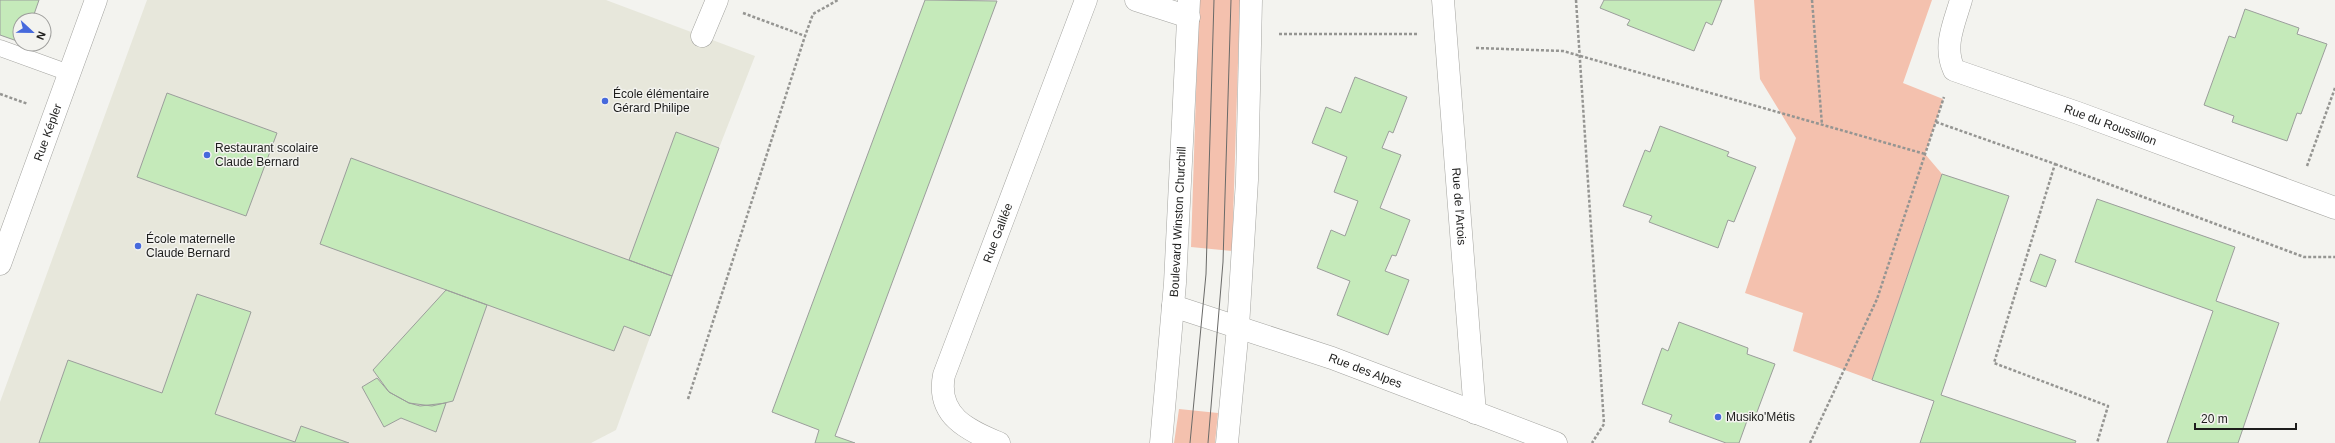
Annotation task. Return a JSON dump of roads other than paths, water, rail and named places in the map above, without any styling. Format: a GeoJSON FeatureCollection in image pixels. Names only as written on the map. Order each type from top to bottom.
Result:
{"type":"FeatureCollection","features":[{"type":"Feature","properties":{"kind":"street","name":"Rue Képler"},"geometry":{"type":"LineString","coordinates":[[0,264],[96,0]]}},
{"type":"Feature","properties":{"kind":"street","name":"Rue Galilée"},"geometry":{"type":"LineString","coordinates":[[999,443],[973,432],[961,424],[947,405],[942,392],[942,384],[1086,0]]}},
{"type":"Feature","properties":{"kind":"street"},"geometry":{"type":"LineString","coordinates":[[1136,0],[1189,8]]}},
{"type":"Feature","properties":{"kind":"street"},"geometry":{"type":"LineString","coordinates":[[1227,443],[1238,326],[1247,180],[1251,0]]}},
{"type":"Feature","properties":{"kind":"street","name":"Rue de l'Artois"},"geometry":{"type":"LineString","coordinates":[[1443,0],[1475,413]]}},
{"type":"Feature","properties":{"kind":"street","name":"Rue du Roussillon"},"geometry":{"type":"LineString","coordinates":[[1961,0],[1949,37],[1948,57],[1954,70],[2078,113],[2335,208]]}},
{"type":"Feature","properties":{"kind":"street"},"geometry":{"type":"LineString","coordinates":[[702,36],[716,1]]}},
{"type":"Feature","properties":{"kind":"street","name":"Boulevard Winston Churchill"},"geometry":{"type":"LineString","coordinates":[[1160,443],[1173,306],[1189,8]]}},
{"type":"Feature","properties":{"kind":"street","name":"Rue des Alpes"},"geometry":{"type":"LineString","coordinates":[[1173,306],[1332,358],[1556,443]]}},
{"type":"Feature","properties":{"kind":"lane"},"geometry":{"type":"LineString","coordinates":[[0,48],[69,73]]}},
{"type":"Feature","properties":{"kind":"tram line"},"geometry":{"type":"LineString","coordinates":[[1190,443],[1206,274],[1214,0]]}},
{"type":"Feature","properties":{"kind":"tram line"},"geometry":{"type":"LineString","coordinates":[[1208,443],[1223,262],[1231,0]]}},
{"type":"Feature","properties":{"kind":"place","name":"École élémentaire Gérard Philipe"},"geometry":{"type":"Point","coordinates":[605,101]}},
{"type":"Feature","properties":{"kind":"place","name":"Restaurant scolaire Claude Bernard"},"geometry":{"type":"Point","coordinates":[207,155]}},
{"type":"Feature","properties":{"kind":"place","name":"École maternelle Claude Bernard"},"geometry":{"type":"Point","coordinates":[138,246]}},
{"type":"Feature","properties":{"kind":"place","name":"Musiko'Métis"},"geometry":{"type":"Point","coordinates":[1718,417]}}]}
